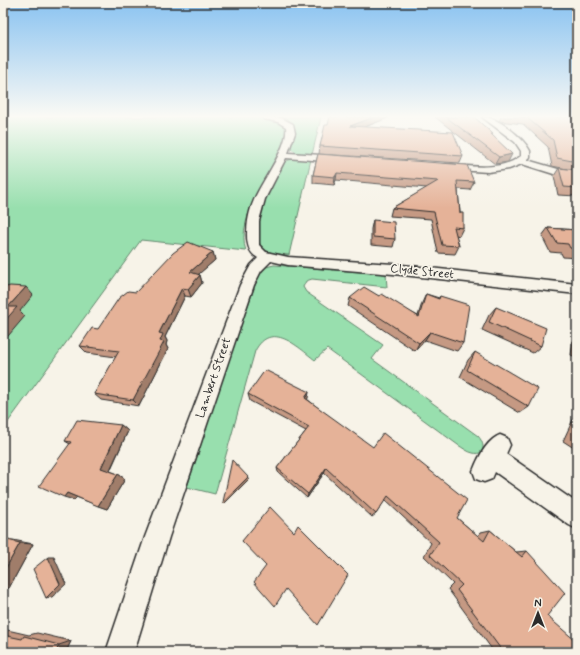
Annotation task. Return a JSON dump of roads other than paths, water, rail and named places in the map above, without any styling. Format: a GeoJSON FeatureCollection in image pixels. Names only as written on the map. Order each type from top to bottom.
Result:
{"type":"FeatureCollection","features":[{"type":"Feature","properties":{"kind":"street"},"geometry":{"type":"LineString","coordinates":[[268,257],[258,252],[253,245],[253,221],[260,199],[286,148]]}},
{"type":"Feature","properties":{"kind":"street"},"geometry":{"type":"LineString","coordinates":[[439,166],[478,169],[509,167],[522,161],[526,154],[524,148]]}},
{"type":"Feature","properties":{"kind":"street"},"geometry":{"type":"LineString","coordinates":[[283,155],[347,160]]}},
{"type":"Feature","properties":{"kind":"street"},"geometry":{"type":"LineString","coordinates":[[522,161],[553,171],[577,174]]}},
{"type":"Feature","properties":{"kind":"street","name":"Clyde Street"},"geometry":{"type":"LineString","coordinates":[[268,257],[288,261],[393,269],[577,289]]}},
{"type":"Feature","properties":{"kind":"street","name":"Lambert Street"},"geometry":{"type":"LineString","coordinates":[[120,652],[147,566],[247,285],[256,268],[268,257]]}},
{"type":"Feature","properties":{"kind":"street"},"geometry":{"type":"LineString","coordinates":[[492,458],[577,517]]}}]}
